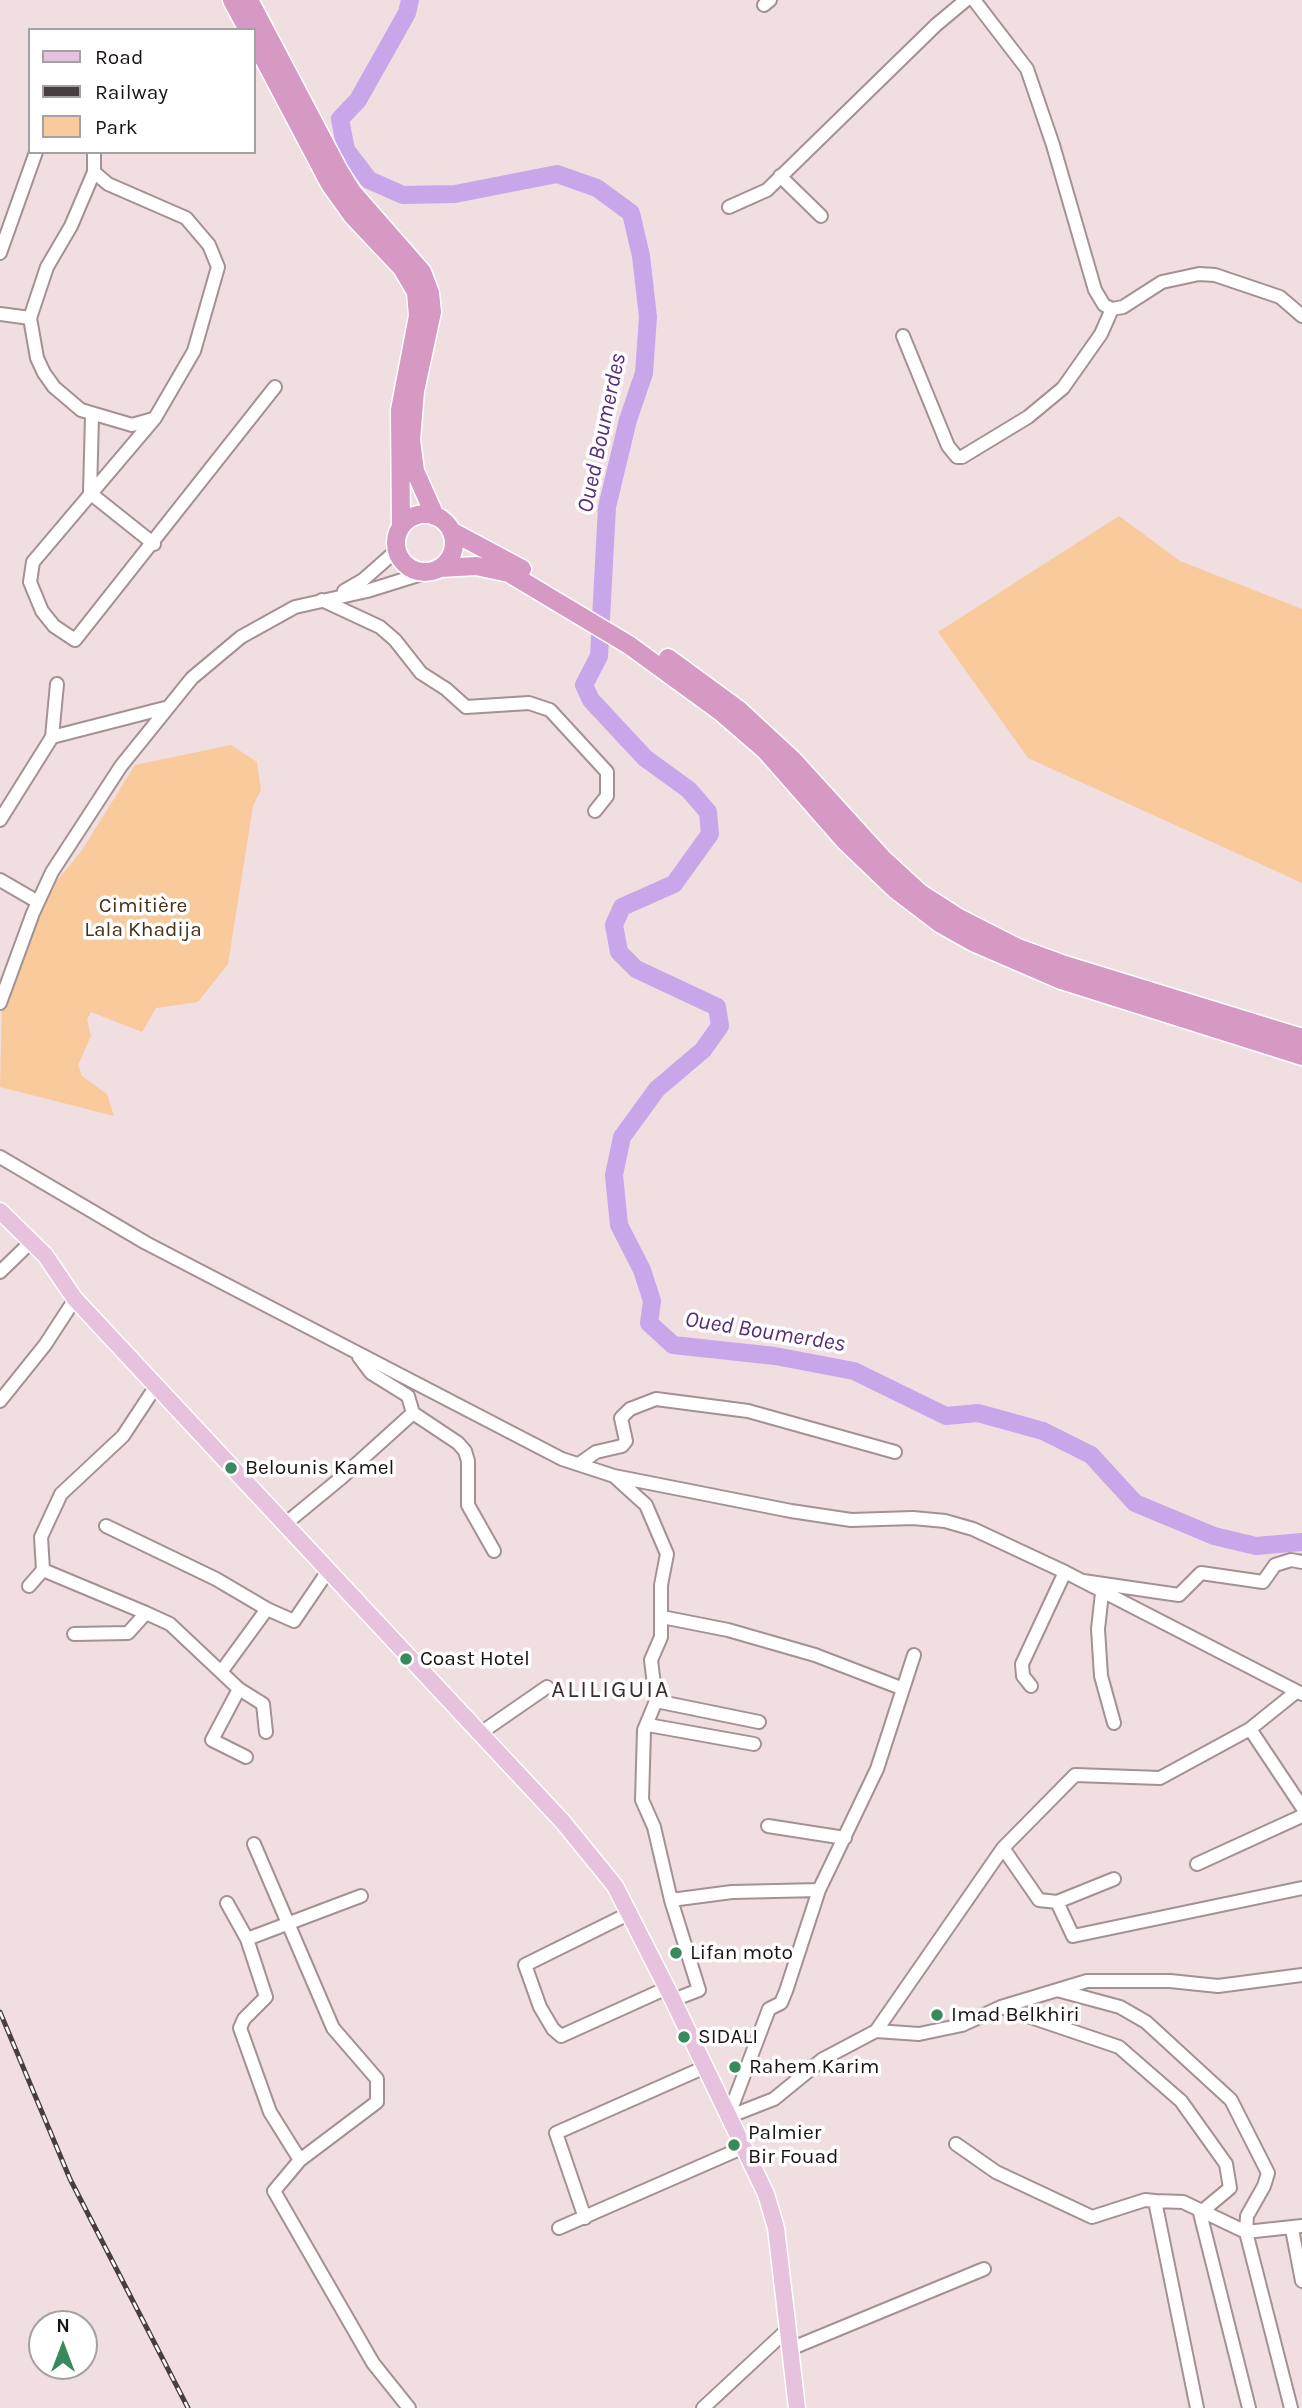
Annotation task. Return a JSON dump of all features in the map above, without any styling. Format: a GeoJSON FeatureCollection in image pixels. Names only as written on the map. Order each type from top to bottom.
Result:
{"type":"FeatureCollection","features":[{"type":"Feature","properties":{"kind":"highway"},"geometry":{"type":"LineString","coordinates":[[232,0],[247,28]]}},
{"type":"Feature","properties":{"kind":"highway"},"geometry":{"type":"LineString","coordinates":[[249,0],[352,192],[422,272],[430,293],[432,312],[415,391],[411,440],[417,478],[435,516],[451,531],[592,615],[739,710],[793,761],[884,860],[920,893],[960,918],[1018,948],[1062,964],[1302,1038]]}},
{"type":"Feature","properties":{"kind":"highway"},"geometry":{"type":"LineString","coordinates":[[256,44],[336,193],[402,268],[416,292],[418,316],[400,410],[401,527],[397,550],[400,558],[414,570],[476,566],[509,573],[592,615]]}},
{"type":"Feature","properties":{"kind":"highway"},"geometry":{"type":"LineString","coordinates":[[401,527],[416,516],[435,516]]}},
{"type":"Feature","properties":{"kind":"highway"},"geometry":{"type":"LineString","coordinates":[[435,570],[453,548],[451,531]]}},
{"type":"Feature","properties":{"kind":"highway"},"geometry":{"type":"LineString","coordinates":[[617,631],[746,733],[786,771],[866,864],[941,924],[1014,961],[1060,979],[1302,1056]]}},
{"type":"Feature","properties":{"kind":"main road"},"geometry":{"type":"LineString","coordinates":[[0,1212],[32,1241],[75,1300],[563,1822],[614,1886],[670,1994],[703,2068],[766,2194],[776,2228],[797,2408]]}},
{"type":"Feature","properties":{"kind":"street"},"geometry":{"type":"LineString","coordinates":[[729,207],[767,190],[936,25],[966,0]]}},
{"type":"Feature","properties":{"kind":"street"},"geometry":{"type":"LineString","coordinates":[[974,0],[1027,69],[1053,145],[1095,290],[1104,305],[1112,309],[1123,307],[1162,282],[1199,274],[1215,275],[1280,298],[1302,316]]}},
{"type":"Feature","properties":{"kind":"street"},"geometry":{"type":"LineString","coordinates":[[0,253],[35,154]]}},
{"type":"Feature","properties":{"kind":"street"},"geometry":{"type":"LineString","coordinates":[[94,154],[93,172],[71,226],[47,267],[30,318],[37,358],[44,373],[68,401],[92,416],[132,425],[155,418]]}},
{"type":"Feature","properties":{"kind":"street"},"geometry":{"type":"LineString","coordinates":[[93,172],[108,184],[186,218],[209,245],[218,267],[194,351],[155,418],[33,562],[30,582],[42,611],[54,626],[75,640],[154,544],[275,387]]}},
{"type":"Feature","properties":{"kind":"street"},"geometry":{"type":"LineString","coordinates":[[780,176],[821,216]]}},
{"type":"Feature","properties":{"kind":"street"},"geometry":{"type":"LineString","coordinates":[[903,336],[948,446],[957,457],[962,457],[1028,416],[1063,388],[1101,334],[1112,309]]}},
{"type":"Feature","properties":{"kind":"street"},"geometry":{"type":"LineString","coordinates":[[0,314],[30,318]]}},
{"type":"Feature","properties":{"kind":"street"},"geometry":{"type":"LineString","coordinates":[[90,493],[92,416]]}},
{"type":"Feature","properties":{"kind":"street"},"geometry":{"type":"LineString","coordinates":[[90,493],[154,544]]}},
{"type":"Feature","properties":{"kind":"street"},"geometry":{"type":"LineString","coordinates":[[338,595],[363,580],[397,550]]}},
{"type":"Feature","properties":{"kind":"street"},"geometry":{"type":"LineString","coordinates":[[0,1003],[52,872],[121,766],[165,708],[192,678],[242,637],[295,607],[338,595],[367,591],[435,570]]}},
{"type":"Feature","properties":{"kind":"street"},"geometry":{"type":"LineString","coordinates":[[321,600],[388,632],[417,670],[446,689],[466,708],[529,704],[550,710],[607,772],[607,796],[595,810]]}},
{"type":"Feature","properties":{"kind":"street"},"geometry":{"type":"LineString","coordinates":[[0,820],[52,737],[57,684]]}},
{"type":"Feature","properties":{"kind":"street"},"geometry":{"type":"LineString","coordinates":[[52,737],[165,708]]}},
{"type":"Feature","properties":{"kind":"street"},"geometry":{"type":"LineString","coordinates":[[0,880],[38,902]]}},
{"type":"Feature","properties":{"kind":"street"},"geometry":{"type":"LineString","coordinates":[[0,1157],[146,1243],[514,1436],[579,1464],[614,1476],[790,1511],[852,1520],[913,1518],[945,1521],[973,1530],[1065,1572],[1299,1693],[1250,1729],[1160,1778],[1075,1775],[1003,1848],[876,2031],[823,2059],[774,2099],[728,2117]]}},
{"type":"Feature","properties":{"kind":"street"},"geometry":{"type":"LineString","coordinates":[[0,1272],[32,1241]]}},
{"type":"Feature","properties":{"kind":"street"},"geometry":{"type":"LineString","coordinates":[[0,1401],[45,1345],[75,1300]]}},
{"type":"Feature","properties":{"kind":"street"},"geometry":{"type":"LineString","coordinates":[[357,1353],[371,1373],[408,1396],[413,1413],[458,1443],[465,1451],[468,1461],[468,1505],[494,1550]]}},
{"type":"Feature","properties":{"kind":"street"},"geometry":{"type":"LineString","coordinates":[[29,1586],[43,1570],[41,1537],[61,1494],[124,1436],[156,1386]]}},
{"type":"Feature","properties":{"kind":"street"},"geometry":{"type":"LineString","coordinates":[[579,1464],[596,1451],[622,1446],[626,1441],[621,1418],[630,1409],[656,1399],[748,1411],[895,1452]]}},
{"type":"Feature","properties":{"kind":"street"},"geometry":{"type":"LineString","coordinates":[[285,1524],[413,1413]]}},
{"type":"Feature","properties":{"kind":"street"},"geometry":{"type":"LineString","coordinates":[[614,1476],[646,1505],[665,1545],[661,1637],[651,1660],[656,1701],[644,1730],[642,1800],[654,1827],[671,1900],[698,1990],[670,1994],[561,2036],[553,2029],[540,2007],[525,1965],[628,1914]]}},
{"type":"Feature","properties":{"kind":"street"},"geometry":{"type":"LineString","coordinates":[[106,1526],[293,1620],[328,1571]]}},
{"type":"Feature","properties":{"kind":"street"},"geometry":{"type":"LineString","coordinates":[[1083,1581],[1179,1595],[1201,1573],[1263,1582],[1275,1565],[1291,1560],[1302,1562]]}},
{"type":"Feature","properties":{"kind":"street"},"geometry":{"type":"LineString","coordinates":[[43,1570],[170,1624],[239,1689],[263,1704],[266,1732]]}},
{"type":"Feature","properties":{"kind":"street"},"geometry":{"type":"LineString","coordinates":[[1031,1686],[1023,1676],[1021,1664],[1065,1572]]}},
{"type":"Feature","properties":{"kind":"street"},"geometry":{"type":"LineString","coordinates":[[1102,1593],[1098,1629],[1101,1676],[1114,1723]]}},
{"type":"Feature","properties":{"kind":"street"},"geometry":{"type":"LineString","coordinates":[[221,1672],[267,1609]]}},
{"type":"Feature","properties":{"kind":"street"},"geometry":{"type":"LineString","coordinates":[[74,1634],[128,1633],[146,1613]]}},
{"type":"Feature","properties":{"kind":"street"},"geometry":{"type":"LineString","coordinates":[[662,1617],[728,1630],[815,1655],[901,1688]]}},
{"type":"Feature","properties":{"kind":"street"},"geometry":{"type":"LineString","coordinates":[[728,2117],[769,2009],[781,2003],[786,1991],[818,1890],[877,1769],[901,1688],[914,1655]]}},
{"type":"Feature","properties":{"kind":"street"},"geometry":{"type":"LineString","coordinates":[[479,1734],[547,1687]]}},
{"type":"Feature","properties":{"kind":"street"},"geometry":{"type":"LineString","coordinates":[[239,1689],[212,1740],[246,1757]]}},
{"type":"Feature","properties":{"kind":"street"},"geometry":{"type":"LineString","coordinates":[[656,1701],[759,1722]]}},
{"type":"Feature","properties":{"kind":"street"},"geometry":{"type":"LineString","coordinates":[[648,1725],[754,1744]]}},
{"type":"Feature","properties":{"kind":"street"},"geometry":{"type":"LineString","coordinates":[[1250,1729],[1302,1807]]}},
{"type":"Feature","properties":{"kind":"street"},"geometry":{"type":"LineString","coordinates":[[1197,1864],[1302,1816]]}},
{"type":"Feature","properties":{"kind":"street"},"geometry":{"type":"LineString","coordinates":[[768,1826],[845,1838]]}},
{"type":"Feature","properties":{"kind":"street"},"geometry":{"type":"LineString","coordinates":[[254,1844],[332,2028],[377,2079],[377,2102],[300,2160],[274,2191],[373,2363],[409,2408]]}},
{"type":"Feature","properties":{"kind":"street"},"geometry":{"type":"LineString","coordinates":[[1003,1848],[1039,1900],[1057,1902],[1114,1879]]}},
{"type":"Feature","properties":{"kind":"street"},"geometry":{"type":"LineString","coordinates":[[1057,1902],[1073,1936],[1302,1888]]}},
{"type":"Feature","properties":{"kind":"street"},"geometry":{"type":"LineString","coordinates":[[671,1900],[732,1892],[818,1890]]}},
{"type":"Feature","properties":{"kind":"street"},"geometry":{"type":"LineString","coordinates":[[247,1939],[361,1896]]}},
{"type":"Feature","properties":{"kind":"street"},"geometry":{"type":"LineString","coordinates":[[227,1903],[247,1939],[266,1997],[244,2019],[240,2028],[270,2112],[300,2160]]}},
{"type":"Feature","properties":{"kind":"street"},"geometry":{"type":"LineString","coordinates":[[876,2031],[919,2034],[951,2028],[1001,2007],[1087,1981],[1120,1980],[1218,1986],[1302,1975]]}},
{"type":"Feature","properties":{"kind":"street"},"geometry":{"type":"LineString","coordinates":[[1055,1989],[1120,2007],[1146,2022],[1231,2100],[1268,2173],[1264,2186],[1247,2216],[1246,2232],[1292,2408]]}},
{"type":"Feature","properties":{"kind":"street"},"geometry":{"type":"LineString","coordinates":[[1001,2007],[1119,2047],[1181,2101],[1226,2164],[1230,2189],[1200,2213]]}},
{"type":"Feature","properties":{"kind":"street"},"geometry":{"type":"LineString","coordinates":[[584,2218],[556,2133],[703,2068]]}},
{"type":"Feature","properties":{"kind":"street"},"geometry":{"type":"LineString","coordinates":[[956,2144],[996,2172],[1092,2217],[1145,2200],[1183,2203],[1246,2232],[1297,2227],[1302,2281]]}},
{"type":"Feature","properties":{"kind":"street"},"geometry":{"type":"LineString","coordinates":[[559,2228],[742,2148]]}},
{"type":"Feature","properties":{"kind":"street"},"geometry":{"type":"LineString","coordinates":[[1155,2202],[1197,2408]]}},
{"type":"Feature","properties":{"kind":"street"},"geometry":{"type":"LineString","coordinates":[[1200,2213],[1249,2408]]}},
{"type":"Feature","properties":{"kind":"street"},"geometry":{"type":"LineString","coordinates":[[790,2349],[984,2269]]}},
{"type":"Feature","properties":{"kind":"street"},"geometry":{"type":"LineString","coordinates":[[703,2408],[787,2330]]}},
{"type":"Feature","properties":{"kind":"green space"},"geometry":{"type":"Polygon","coordinates":[[[1119,516],[1180,561],[1302,609],[1302,883],[1028,758],[938,632],[1119,516]]]}},
{"type":"Feature","properties":{"kind":"green space","name":"Cimitière Lala Khadija"},"geometry":{"type":"Polygon","coordinates":[[[231,745],[257,762],[261,790],[253,806],[228,964],[198,1002],[156,1008],[142,1032],[91,1012],[87,1019],[91,1036],[78,1065],[82,1076],[107,1094],[114,1116],[0,1087],[2,1006],[49,891],[82,850],[135,765],[231,745]]]}},
{"type":"Feature","properties":{"kind":"waterway","name":"Oued Boumerdes"},"geometry":{"type":"LineString","coordinates":[[410,0],[407,13],[358,100],[340,119],[346,150],[369,180],[403,195],[455,194],[557,174],[597,188],[631,213],[641,256],[648,317],[644,373],[628,420],[607,507],[599,656],[584,685],[591,700],[645,758],[689,790],[708,812],[710,834],[674,884],[622,907],[614,925],[619,952],[636,969],[717,1007],[720,1026],[703,1050],[657,1089],[622,1137],[614,1175],[619,1225],[642,1270],[652,1301],[649,1323],[673,1345],[775,1356],[854,1371],[946,1416],[978,1413],[1043,1431],[1091,1455],[1135,1503],[1214,1536],[1256,1546],[1302,1542]]}},
{"type":"Feature","properties":{"kind":"railway"},"geometry":{"type":"LineString","coordinates":[[0,2012],[70,2179],[188,2408]]}},
{"type":"Feature","properties":{"kind":"place","name":"Belounis Kamel"},"geometry":{"type":"Point","coordinates":[231,1468]}},
{"type":"Feature","properties":{"kind":"place","name":"Coast Hotel"},"geometry":{"type":"Point","coordinates":[406,1659]}},
{"type":"Feature","properties":{"kind":"place","name":"Lifan moto"},"geometry":{"type":"Point","coordinates":[676,1953]}},
{"type":"Feature","properties":{"kind":"place","name":"Imad Belkhiri"},"geometry":{"type":"Point","coordinates":[937,2015]}},
{"type":"Feature","properties":{"kind":"place","name":"SIDALI"},"geometry":{"type":"Point","coordinates":[684,2037]}},
{"type":"Feature","properties":{"kind":"place","name":"Rahem Karim"},"geometry":{"type":"Point","coordinates":[735,2067]}},
{"type":"Feature","properties":{"kind":"place","name":"Palmier Bir Fouad"},"geometry":{"type":"Point","coordinates":[734,2145]}},
{"type":"Feature","properties":{"kind":"district","name":"ALILIGUIA"},"geometry":{"type":"Point","coordinates":[611,1690]}}]}
